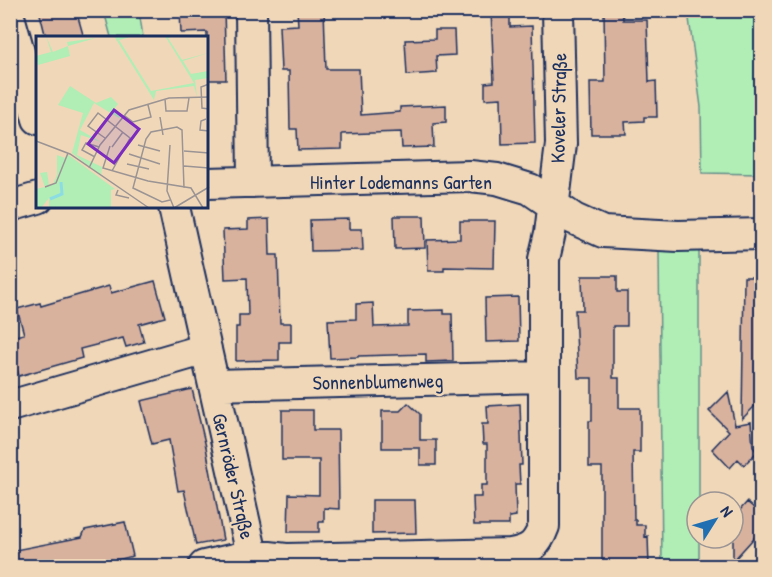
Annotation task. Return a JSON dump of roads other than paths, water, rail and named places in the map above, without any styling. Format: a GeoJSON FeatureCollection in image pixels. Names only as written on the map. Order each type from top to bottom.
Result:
{"type":"FeatureCollection","features":[{"type":"Feature","properties":{"kind":"street"},"geometry":{"type":"LineString","coordinates":[[251,10],[253,182]]}},
{"type":"Feature","properties":{"kind":"street","name":"Koveler Straße"},"geometry":{"type":"LineString","coordinates":[[553,206],[561,144],[558,10]]}},
{"type":"Feature","properties":{"kind":"street"},"geometry":{"type":"LineString","coordinates":[[10,20],[36,112]]}},
{"type":"Feature","properties":{"kind":"street","name":"Hinter Lodemanns Garten"},"geometry":{"type":"LineString","coordinates":[[208,183],[470,176],[497,179],[530,189],[574,219],[603,232],[678,236],[762,234]]}},
{"type":"Feature","properties":{"kind":"street"},"geometry":{"type":"LineString","coordinates":[[10,206],[36,199]]}},
{"type":"Feature","properties":{"kind":"street","name":"Gernröder Straße"},"geometry":{"type":"LineString","coordinates":[[174,208],[252,555],[286,559],[512,554],[526,551],[539,540],[544,526],[544,259],[553,206]]}},
{"type":"Feature","properties":{"kind":"street"},"geometry":{"type":"LineString","coordinates":[[10,406],[206,349]]}},
{"type":"Feature","properties":{"kind":"street","name":"Sonnenblumenweg"},"geometry":{"type":"LineString","coordinates":[[214,385],[543,377]]}},
{"type":"Feature","properties":{"kind":"street"},"geometry":{"type":"LineString","coordinates":[[204,567],[252,555]]}}]}
